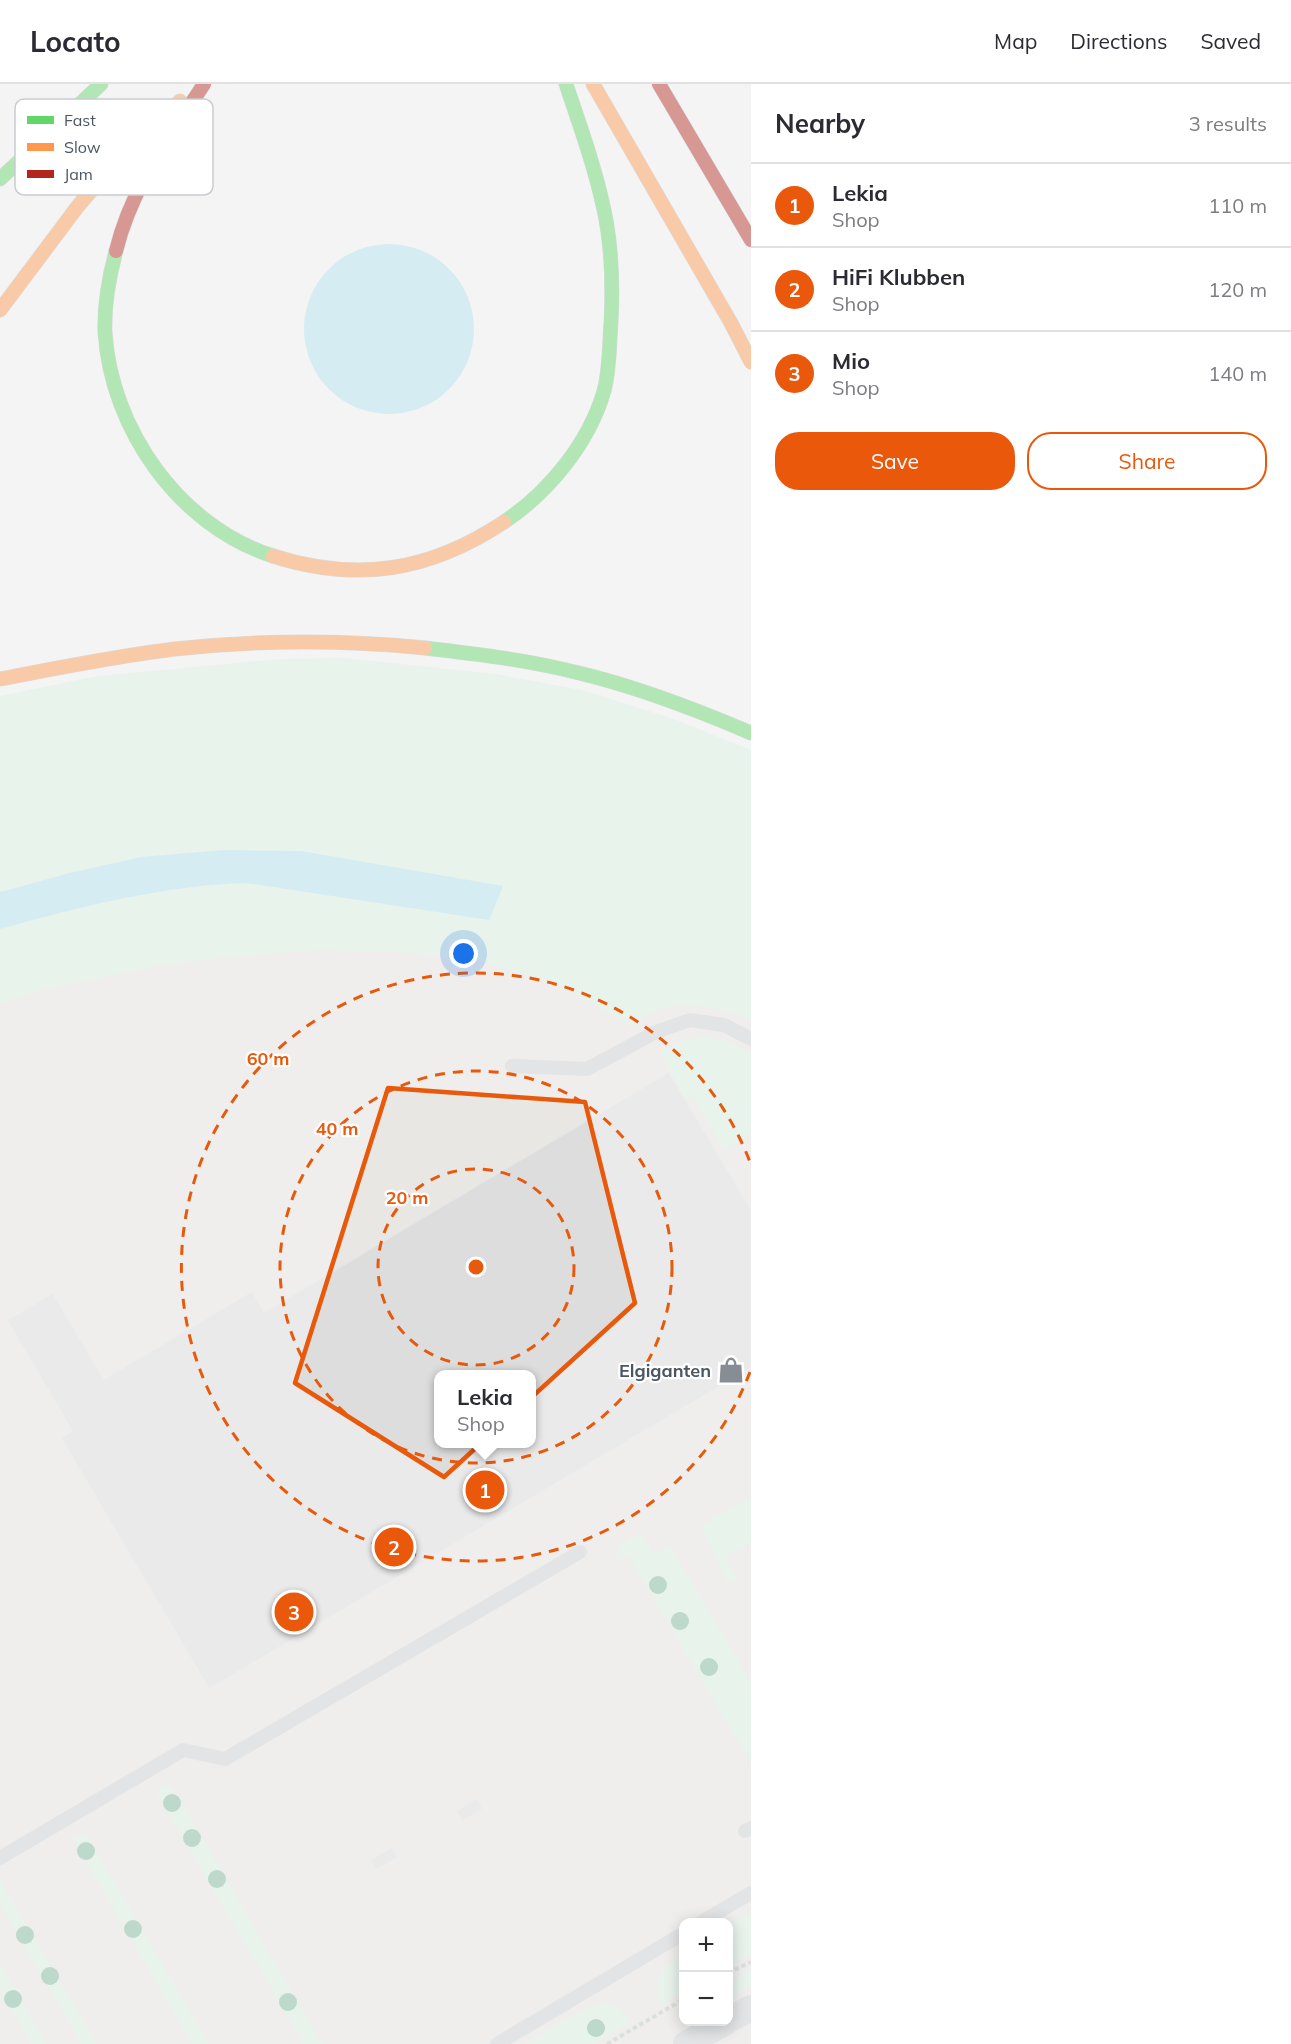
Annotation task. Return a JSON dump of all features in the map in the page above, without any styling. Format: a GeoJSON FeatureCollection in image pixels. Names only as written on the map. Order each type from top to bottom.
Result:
{"type":"FeatureCollection","features":[{"type":"Feature","properties":{"kind":"highway"},"geometry":{"type":"LineString","coordinates":[[85,99],[101,84]]}},
{"type":"Feature","properties":{"kind":"highway"},"geometry":{"type":"LineString","coordinates":[[193,99],[202,84]]}},
{"type":"Feature","properties":{"kind":"highway"},"geometry":{"type":"LineString","coordinates":[[185,99],[202,84]]}},
{"type":"Feature","properties":{"kind":"highway"},"geometry":{"type":"LineString","coordinates":[[135,195],[122,230],[107,297],[108,361],[126,418],[149,460],[172,490],[226,533],[250,547],[274,556],[331,568],[400,568],[477,539],[512,518],[539,495],[557,474],[599,407],[607,375],[613,304],[611,251],[596,183],[566,84]]}},
{"type":"Feature","properties":{"kind":"highway"},"geometry":{"type":"LineString","coordinates":[[593,84],[731,323],[751,362]]}},
{"type":"Feature","properties":{"kind":"highway"},"geometry":{"type":"LineString","coordinates":[[659,84],[751,240]]}},
{"type":"Feature","properties":{"kind":"highway"},"geometry":{"type":"LineString","coordinates":[[0,179],[15,165]]}},
{"type":"Feature","properties":{"kind":"highway"},"geometry":{"type":"LineString","coordinates":[[0,310],[87,195]]}},
{"type":"Feature","properties":{"kind":"highway"},"geometry":{"type":"LineString","coordinates":[[0,679],[106,660],[199,647],[261,643],[364,645],[460,653],[555,668],[631,688],[751,733]]}},
{"type":"Feature","properties":{"kind":"street"},"geometry":{"type":"LineString","coordinates":[[733,2018],[751,2008]]}},
{"type":"Feature","properties":{"kind":"street"},"geometry":{"type":"LineString","coordinates":[[686,2044],[718,2026]]}},
{"type":"Feature","properties":{"kind":"lane"},"geometry":{"type":"LineString","coordinates":[[512,1066],[587,1069],[656,1032],[690,1020],[724,1025],[751,1039]]}},
{"type":"Feature","properties":{"kind":"lane"},"geometry":{"type":"LineString","coordinates":[[0,1858],[183,1750],[225,1759],[580,1551]]}},
{"type":"Feature","properties":{"kind":"lane"},"geometry":{"type":"LineString","coordinates":[[709,1918],[751,1893]]}},
{"type":"Feature","properties":{"kind":"lane"},"geometry":{"type":"LineString","coordinates":[[497,2044],[679,1936]]}},
{"type":"Feature","properties":{"kind":"path"},"geometry":{"type":"LineString","coordinates":[[731,1972],[751,1962]]}},
{"type":"Feature","properties":{"kind":"path"},"geometry":{"type":"LineString","coordinates":[[607,2044],[679,2002]]}},
{"type":"Feature","properties":{"kind":"highlighted area"},"geometry":{"type":"Polygon","coordinates":[[[388,1088],[585,1102],[635,1303],[444,1477],[295,1383],[388,1088]]]}},
{"type":"Feature","properties":{"kind":"shaded area"},"geometry":{"type":"Polygon","coordinates":[[[0,718],[751,781],[751,2044],[0,2044],[0,718]]]}},
{"type":"Feature","properties":{"kind":"green space"},"geometry":{"type":"Polygon","coordinates":[[[344,658],[496,674],[586,691],[674,719],[751,750],[751,1020],[706,1007],[690,1005],[660,1009],[646,1015],[635,1026],[553,983],[479,960],[397,952],[320,950],[216,958],[157,966],[45,989],[0,1003],[0,696],[98,676],[280,659],[344,658]]]}},
{"type":"Feature","properties":{"kind":"green space"},"geometry":{"type":"Polygon","coordinates":[[[705,1037],[726,1041],[751,1053],[751,1134],[724,1150],[693,1096],[686,1099],[660,1052],[682,1041],[705,1037]]]}},
{"type":"Feature","properties":{"kind":"green space"},"geometry":{"type":"Polygon","coordinates":[[[751,1496],[751,1542],[725,1557],[738,1579],[728,1583],[701,1526],[751,1496]]]}},
{"type":"Feature","properties":{"kind":"green space"},"geometry":{"type":"Polygon","coordinates":[[[641,1532],[653,1554],[670,1546],[751,1682],[751,1763],[628,1555],[618,1560],[616,1555],[618,1548],[641,1532]]]}},
{"type":"Feature","properties":{"kind":"green space"},"geometry":{"type":"Polygon","coordinates":[[[164,1785],[169,1785],[174,1790],[322,2044],[304,2044],[158,1795],[159,1789],[164,1785]]]}},
{"type":"Feature","properties":{"kind":"green space"},"geometry":{"type":"Polygon","coordinates":[[[85,1832],[209,2044],[192,2044],[73,1839],[85,1832]]]}},
{"type":"Feature","properties":{"kind":"green space"},"geometry":{"type":"Polygon","coordinates":[[[0,1882],[97,2044],[82,2044],[0,1904],[0,1882]]]}},
{"type":"Feature","properties":{"kind":"green space"},"geometry":{"type":"Polygon","coordinates":[[[751,1912],[751,1955],[733,1963],[733,1923],[751,1912]]]}},
{"type":"Feature","properties":{"kind":"green space"},"geometry":{"type":"Polygon","coordinates":[[[679,1956],[679,1993],[662,2004],[659,1996],[659,1981],[670,1963],[679,1956]]]}},
{"type":"Feature","properties":{"kind":"green space"},"geometry":{"type":"Polygon","coordinates":[[[0,1964],[47,2044],[32,2044],[0,1990],[0,1964]]]}},
{"type":"Feature","properties":{"kind":"green space"},"geometry":{"type":"Polygon","coordinates":[[[751,1970],[751,1986],[733,1997],[733,1979],[751,1970]]]}},
{"type":"Feature","properties":{"kind":"green space"},"geometry":{"type":"Polygon","coordinates":[[[604,2004],[619,2007],[630,2022],[594,2044],[525,2044],[585,2009],[604,2004]]]}},
{"type":"Feature","properties":{"kind":"water"},"geometry":{"type":"Polygon","coordinates":[[[389,244],[422,250],[449,269],[468,296],[474,329],[468,362],[449,389],[422,408],[389,414],[356,408],[329,389],[310,362],[304,329],[310,296],[329,269],[356,250],[389,244]]]}},
{"type":"Feature","properties":{"kind":"water"},"geometry":{"type":"Polygon","coordinates":[[[224,850],[301,851],[503,886],[489,920],[247,883],[185,888],[122,898],[0,929],[0,892],[141,857],[224,850]]]}},
{"type":"Feature","properties":{"kind":"building"},"geometry":{"type":"Polygon","coordinates":[[[669,1072],[751,1209],[751,1368],[209,1689],[61,1438],[72,1431],[7,1320],[53,1293],[104,1379],[252,1291],[264,1312],[669,1072]]]}},
{"type":"Feature","properties":{"kind":"building"},"geometry":{"type":"Polygon","coordinates":[[[477,1798],[483,1809],[462,1821],[456,1811],[477,1798]]]}},
{"type":"Feature","properties":{"kind":"building"},"geometry":{"type":"Polygon","coordinates":[[[392,1847],[398,1858],[376,1870],[370,1860],[392,1847]]]}},
{"type":"Feature","properties":{"kind":"traffic: fast"},"geometry":{"type":"LineString","coordinates":[[85,99],[101,84]]}},
{"type":"Feature","properties":{"kind":"traffic: fast"},"geometry":{"type":"LineString","coordinates":[[504,522],[521,510],[551,481],[578,447],[597,410],[607,374],[612,295],[609,238],[596,178],[566,84]]}},
{"type":"Feature","properties":{"kind":"traffic: fast"},"geometry":{"type":"LineString","coordinates":[[0,179],[15,165]]}},
{"type":"Feature","properties":{"kind":"traffic: fast"},"geometry":{"type":"LineString","coordinates":[[116,251],[107,291],[105,332],[110,368],[121,404],[136,438],[156,469],[180,498],[208,522],[239,542],[273,556]]}},
{"type":"Feature","properties":{"kind":"traffic: fast"},"geometry":{"type":"LineString","coordinates":[[425,648],[560,668],[666,699],[751,733]]}},
{"type":"Feature","properties":{"kind":"traffic: slow"},"geometry":{"type":"LineString","coordinates":[[593,84],[731,323],[751,362]]}},
{"type":"Feature","properties":{"kind":"traffic: slow"},"geometry":{"type":"LineString","coordinates":[[0,310],[87,195]]}},
{"type":"Feature","properties":{"kind":"traffic: slow"},"geometry":{"type":"LineString","coordinates":[[273,556],[335,569],[393,568],[449,552],[504,522]]}},
{"type":"Feature","properties":{"kind":"traffic: slow"},"geometry":{"type":"LineString","coordinates":[[0,679],[87,662],[206,646],[300,642],[425,648]]}},
{"type":"Feature","properties":{"kind":"traffic: jam"},"geometry":{"type":"LineString","coordinates":[[194,99],[204,84]]}},
{"type":"Feature","properties":{"kind":"traffic: jam"},"geometry":{"type":"LineString","coordinates":[[659,84],[751,240]]}},
{"type":"Feature","properties":{"kind":"traffic: jam"},"geometry":{"type":"LineString","coordinates":[[116,251],[136,195]]}},
{"type":"Feature","properties":{"kind":"place","name":"Elgiganten"},"geometry":{"type":"Point","coordinates":[731,1370]}},
{"type":"Feature","properties":{"kind":"place","name":"Lekia"},"geometry":{"type":"Point","coordinates":[485,1490]}},
{"type":"Feature","properties":{"kind":"place","name":"HiFi Klubben"},"geometry":{"type":"Point","coordinates":[394,1547]}},
{"type":"Feature","properties":{"kind":"place","name":"Mio"},"geometry":{"type":"Point","coordinates":[294,1612]}}]}
